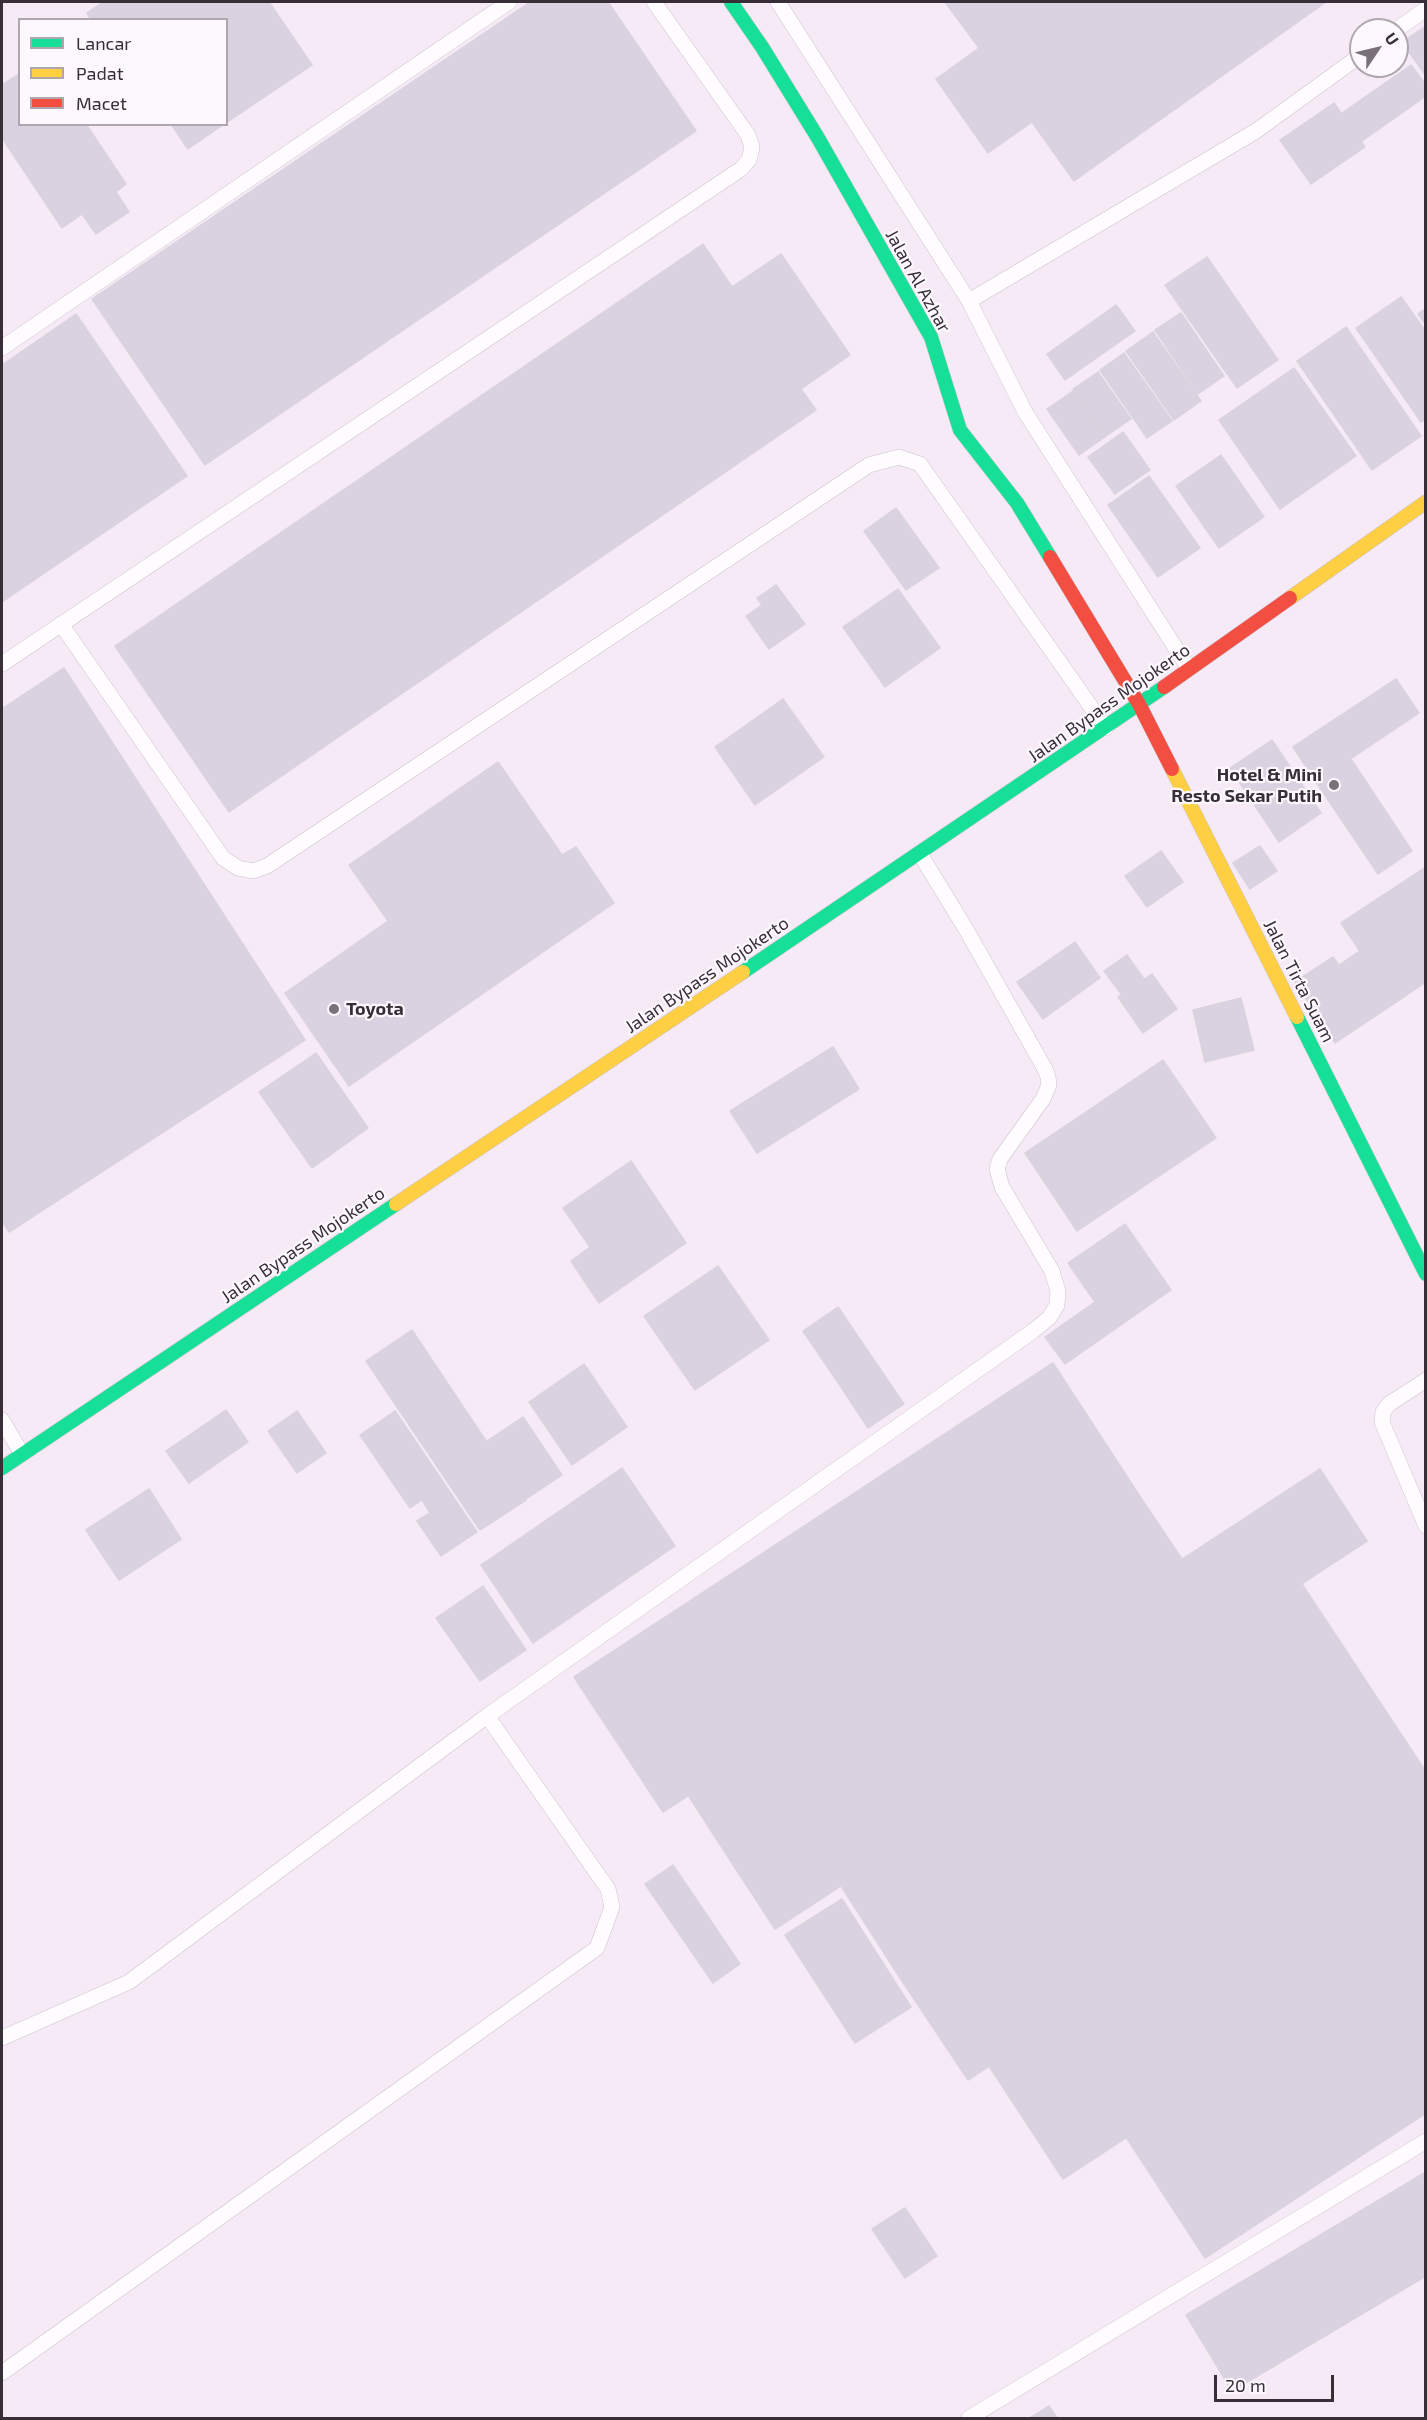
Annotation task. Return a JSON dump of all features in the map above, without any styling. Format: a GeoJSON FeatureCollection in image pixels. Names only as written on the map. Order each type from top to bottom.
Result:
{"type":"FeatureCollection","features":[{"type":"Feature","properties":{"kind":"main road","name":"Jalan Al Azhar"},"geometry":{"type":"LineString","coordinates":[[731,2],[762,47],[818,138],[931,337],[960,430],[1017,503],[1139,704]]}},
{"type":"Feature","properties":{"kind":"main road","name":"Jalan Bypass Mojokerto"},"geometry":{"type":"LineString","coordinates":[[2,1468],[1106,728],[1425,502]]}},
{"type":"Feature","properties":{"kind":"main road","name":"Jalan Tirta Suam"},"geometry":{"type":"LineString","coordinates":[[1139,704],[1425,1274]]}},
{"type":"Feature","properties":{"kind":"lane"},"geometry":{"type":"LineString","coordinates":[[2,348],[508,2]]}},
{"type":"Feature","properties":{"kind":"lane"},"geometry":{"type":"LineString","coordinates":[[2,664],[741,169],[749,160],[752,147],[748,135],[654,2]]}},
{"type":"Feature","properties":{"kind":"lane"},"geometry":{"type":"LineString","coordinates":[[778,2],[969,301],[1025,412],[1189,669]]}},
{"type":"Feature","properties":{"kind":"lane"},"geometry":{"type":"LineString","coordinates":[[1409,21],[1425,9]]}},
{"type":"Feature","properties":{"kind":"lane"},"geometry":{"type":"LineString","coordinates":[[969,301],[1256,131],[1349,64]]}},
{"type":"Feature","properties":{"kind":"lane"},"geometry":{"type":"LineString","coordinates":[[61,624],[223,858],[238,868],[253,871],[267,866],[869,465],[898,457],[921,464],[1106,728]]}},
{"type":"Feature","properties":{"kind":"lane"},"geometry":{"type":"LineString","coordinates":[[2,2038],[129,1982],[487,1716],[1049,1318],[1058,1305],[1058,1291],[1052,1271],[1002,1187],[997,1169],[1000,1159],[1046,1093],[1049,1085],[1045,1069],[967,931],[920,854]]}},
{"type":"Feature","properties":{"kind":"lane"},"geometry":{"type":"LineString","coordinates":[[1425,1380],[1389,1404],[1383,1412],[1382,1422],[1425,1526]]}},
{"type":"Feature","properties":{"kind":"lane"},"geometry":{"type":"LineString","coordinates":[[2,1420],[22,1454]]}},
{"type":"Feature","properties":{"kind":"lane"},"geometry":{"type":"LineString","coordinates":[[2,2373],[597,1948],[612,1907],[608,1889],[487,1716]]}},
{"type":"Feature","properties":{"kind":"lane"},"geometry":{"type":"LineString","coordinates":[[969,2418],[1425,2141]]}},
{"type":"Feature","properties":{"kind":"building"},"geometry":{"type":"Polygon","coordinates":[[[104,2],[269,2],[312,65],[228,122],[228,18],[90,18],[87,13],[104,2]]]}},
{"type":"Feature","properties":{"kind":"building"},"geometry":{"type":"Polygon","coordinates":[[[530,2],[608,2],[696,131],[205,465],[92,299],[530,2]]]}},
{"type":"Feature","properties":{"kind":"building"},"geometry":{"type":"Polygon","coordinates":[[[945,2],[1326,2],[1074,181],[1032,122],[988,153],[936,79],[979,48],[945,2]]]}},
{"type":"Feature","properties":{"kind":"building"},"geometry":{"type":"Polygon","coordinates":[[[1426,26],[1426,76],[1409,52],[1409,37],[1426,26]]]}},
{"type":"Feature","properties":{"kind":"building"},"geometry":{"type":"Polygon","coordinates":[[[1411,65],[1426,85],[1426,96],[1362,141],[1342,113],[1392,78],[1409,78],[1411,65]]]}},
{"type":"Feature","properties":{"kind":"building"},"geometry":{"type":"Polygon","coordinates":[[[18,74],[18,126],[87,126],[126,184],[116,192],[129,212],[96,234],[82,214],[62,228],[2,138],[2,85],[18,74]]]}},
{"type":"Feature","properties":{"kind":"building"},"geometry":{"type":"Polygon","coordinates":[[[1334,103],[1365,147],[1311,184],[1280,140],[1334,103]]]}},
{"type":"Feature","properties":{"kind":"building"},"geometry":{"type":"Polygon","coordinates":[[[172,126],[221,126],[188,149],[172,126]]]}},
{"type":"Feature","properties":{"kind":"building"},"geometry":{"type":"Polygon","coordinates":[[[703,244],[732,287],[781,254],[850,355],[801,389],[816,410],[229,812],[115,646],[703,244]]]}},
{"type":"Feature","properties":{"kind":"building"},"geometry":{"type":"Polygon","coordinates":[[[1207,257],[1278,360],[1237,388],[1165,285],[1207,257]]]}},
{"type":"Feature","properties":{"kind":"building"},"geometry":{"type":"Polygon","coordinates":[[[1401,297],[1426,332],[1426,419],[1421,422],[1356,328],[1401,297]]]}},
{"type":"Feature","properties":{"kind":"building"},"geometry":{"type":"Polygon","coordinates":[[[1116,305],[1135,331],[1065,380],[1047,354],[1116,305]]]}},
{"type":"Feature","properties":{"kind":"building"},"geometry":{"type":"Polygon","coordinates":[[[1426,308],[1426,325],[1418,314],[1426,308]]]}},
{"type":"Feature","properties":{"kind":"building"},"geometry":{"type":"Polygon","coordinates":[[[1181,313],[1224,376],[1198,394],[1155,330],[1181,313]]]}},
{"type":"Feature","properties":{"kind":"building"},"geometry":{"type":"Polygon","coordinates":[[[76,314],[187,476],[2,602],[2,365],[76,314]]]}},
{"type":"Feature","properties":{"kind":"building"},"geometry":{"type":"Polygon","coordinates":[[[1346,327],[1421,436],[1372,470],[1297,361],[1346,327]]]}},
{"type":"Feature","properties":{"kind":"building"},"geometry":{"type":"Polygon","coordinates":[[[1153,332],[1201,401],[1174,420],[1126,351],[1153,332]]]}},
{"type":"Feature","properties":{"kind":"building"},"geometry":{"type":"Polygon","coordinates":[[[1124,353],[1172,421],[1147,438],[1100,370],[1124,353]]]}},
{"type":"Feature","properties":{"kind":"building"},"geometry":{"type":"Polygon","coordinates":[[[1294,368],[1356,456],[1280,509],[1219,420],[1294,368]]]}},
{"type":"Feature","properties":{"kind":"building"},"geometry":{"type":"Polygon","coordinates":[[[1098,372],[1131,419],[1106,436],[1073,389],[1098,372]]]}},
{"type":"Feature","properties":{"kind":"building"},"geometry":{"type":"Polygon","coordinates":[[[1073,391],[1105,437],[1079,455],[1047,409],[1073,391]]]}},
{"type":"Feature","properties":{"kind":"building"},"geometry":{"type":"Polygon","coordinates":[[[1123,432],[1150,470],[1115,494],[1088,457],[1123,432]]]}},
{"type":"Feature","properties":{"kind":"building"},"geometry":{"type":"Polygon","coordinates":[[[1221,455],[1264,517],[1219,548],[1176,486],[1221,455]]]}},
{"type":"Feature","properties":{"kind":"building"},"geometry":{"type":"Polygon","coordinates":[[[1149,476],[1200,548],[1158,577],[1108,505],[1149,476]]]}},
{"type":"Feature","properties":{"kind":"building"},"geometry":{"type":"Polygon","coordinates":[[[896,508],[939,568],[906,590],[864,531],[896,508]]]}},
{"type":"Feature","properties":{"kind":"building"},"geometry":{"type":"Polygon","coordinates":[[[776,585],[805,624],[769,649],[746,616],[762,605],[757,598],[776,585]]]}},
{"type":"Feature","properties":{"kind":"building"},"geometry":{"type":"Polygon","coordinates":[[[898,589],[940,648],[885,687],[843,627],[898,589]]]}},
{"type":"Feature","properties":{"kind":"building"},"geometry":{"type":"Polygon","coordinates":[[[64,668],[305,1040],[9,1232],[2,1221],[2,709],[64,668]]]}},
{"type":"Feature","properties":{"kind":"building"},"geometry":{"type":"Polygon","coordinates":[[[1396,679],[1419,713],[1316,782],[1293,747],[1396,679]]]}},
{"type":"Feature","properties":{"kind":"building"},"geometry":{"type":"Polygon","coordinates":[[[783,699],[824,757],[755,805],[715,747],[783,699]]]}},
{"type":"Feature","properties":{"kind":"building"},"geometry":{"type":"Polygon","coordinates":[[[1272,740],[1321,813],[1279,842],[1230,768],[1272,740]]]}},
{"type":"Feature","properties":{"kind":"building"},"geometry":{"type":"Polygon","coordinates":[[[1351,759],[1412,851],[1378,874],[1316,782],[1351,759]]]}},
{"type":"Feature","properties":{"kind":"building"},"geometry":{"type":"Polygon","coordinates":[[[498,762],[562,855],[576,847],[614,903],[349,1086],[285,993],[388,921],[349,865],[498,762]]]}},
{"type":"Feature","properties":{"kind":"building"},"geometry":{"type":"Polygon","coordinates":[[[1260,846],[1277,871],[1250,889],[1233,863],[1260,846]]]}},
{"type":"Feature","properties":{"kind":"building"},"geometry":{"type":"Polygon","coordinates":[[[1161,851],[1183,882],[1147,907],[1125,876],[1161,851]]]}},
{"type":"Feature","properties":{"kind":"building"},"geometry":{"type":"Polygon","coordinates":[[[1426,867],[1426,982],[1395,1003],[1341,923],[1426,867]]]}},
{"type":"Feature","properties":{"kind":"building"},"geometry":{"type":"Polygon","coordinates":[[[1075,942],[1100,978],[1043,1019],[1017,982],[1075,942]]]}},
{"type":"Feature","properties":{"kind":"building"},"geometry":{"type":"Polygon","coordinates":[[[1360,951],[1395,1003],[1335,1043],[1295,982],[1333,957],[1339,965],[1360,951]]]}},
{"type":"Feature","properties":{"kind":"building"},"geometry":{"type":"Polygon","coordinates":[[[1127,955],[1144,979],[1122,995],[1104,971],[1127,955]]]}},
{"type":"Feature","properties":{"kind":"building"},"geometry":{"type":"Polygon","coordinates":[[[1152,974],[1177,1009],[1143,1033],[1118,997],[1152,974]]]}},
{"type":"Feature","properties":{"kind":"building"},"geometry":{"type":"Polygon","coordinates":[[[1241,998],[1254,1050],[1205,1062],[1193,1010],[1241,998]]]}},
{"type":"Feature","properties":{"kind":"building"},"geometry":{"type":"Polygon","coordinates":[[[833,1047],[859,1089],[757,1153],[730,1111],[833,1047]]]}},
{"type":"Feature","properties":{"kind":"building"},"geometry":{"type":"Polygon","coordinates":[[[316,1053],[368,1128],[312,1168],[259,1092],[316,1053]]]}},
{"type":"Feature","properties":{"kind":"building"},"geometry":{"type":"Polygon","coordinates":[[[1163,1060],[1216,1138],[1077,1231],[1025,1153],[1163,1060]]]}},
{"type":"Feature","properties":{"kind":"building"},"geometry":{"type":"Polygon","coordinates":[[[631,1161],[686,1243],[599,1303],[571,1261],[590,1247],[563,1208],[631,1161]]]}},
{"type":"Feature","properties":{"kind":"building"},"geometry":{"type":"Polygon","coordinates":[[[1125,1224],[1171,1290],[1065,1364],[1045,1337],[1095,1302],[1068,1263],[1125,1224]]]}},
{"type":"Feature","properties":{"kind":"building"},"geometry":{"type":"Polygon","coordinates":[[[718,1266],[769,1340],[695,1390],[644,1316],[718,1266]]]}},
{"type":"Feature","properties":{"kind":"building"},"geometry":{"type":"Polygon","coordinates":[[[838,1307],[876,1363],[841,1387],[803,1331],[838,1307]]]}},
{"type":"Feature","properties":{"kind":"building"},"geometry":{"type":"Polygon","coordinates":[[[412,1330],[474,1423],[428,1453],[366,1361],[412,1330]]]}},
{"type":"Feature","properties":{"kind":"building"},"geometry":{"type":"Polygon","coordinates":[[[876,1363],[904,1404],[868,1428],[841,1387],[876,1363]]]}},
{"type":"Feature","properties":{"kind":"building"},"geometry":{"type":"Polygon","coordinates":[[[1053,1363],[1141,1498],[663,1812],[574,1677],[1053,1363]]]}},
{"type":"Feature","properties":{"kind":"building"},"geometry":{"type":"Polygon","coordinates":[[[584,1364],[627,1427],[572,1465],[529,1402],[584,1364]]]}},
{"type":"Feature","properties":{"kind":"building"},"geometry":{"type":"Polygon","coordinates":[[[226,1410],[248,1442],[189,1483],[166,1451],[226,1410]]]}},
{"type":"Feature","properties":{"kind":"building"},"geometry":{"type":"Polygon","coordinates":[[[297,1411],[326,1453],[297,1473],[268,1431],[297,1411]]]}},
{"type":"Feature","properties":{"kind":"building"},"geometry":{"type":"Polygon","coordinates":[[[395,1411],[477,1532],[441,1556],[417,1521],[430,1513],[422,1500],[410,1508],[360,1435],[395,1411]]]}},
{"type":"Feature","properties":{"kind":"building"},"geometry":{"type":"Polygon","coordinates":[[[523,1417],[562,1475],[526,1499],[487,1441],[523,1417]]]}},
{"type":"Feature","properties":{"kind":"building"},"geometry":{"type":"Polygon","coordinates":[[[474,1423],[526,1500],[480,1530],[428,1453],[474,1423]]]}},
{"type":"Feature","properties":{"kind":"building"},"geometry":{"type":"Polygon","coordinates":[[[622,1468],[675,1546],[533,1643],[481,1565],[622,1468]]]}},
{"type":"Feature","properties":{"kind":"building"},"geometry":{"type":"Polygon","coordinates":[[[1320,1469],[1367,1541],[775,1929],[728,1857],[1320,1469]]]}},
{"type":"Feature","properties":{"kind":"building"},"geometry":{"type":"Polygon","coordinates":[[[149,1489],[181,1539],[119,1580],[86,1530],[149,1489]]]}},
{"type":"Feature","properties":{"kind":"building"},"geometry":{"type":"Polygon","coordinates":[[[1141,1498],[1182,1559],[728,1857],[688,1795],[1141,1498]]]}},
{"type":"Feature","properties":{"kind":"building"},"geometry":{"type":"Polygon","coordinates":[[[1302,1584],[1364,1678],[902,1981],[841,1886],[1302,1584]]]}},
{"type":"Feature","properties":{"kind":"building"},"geometry":{"type":"Polygon","coordinates":[[[483,1586],[526,1650],[480,1681],[436,1618],[483,1586]]]}},
{"type":"Feature","properties":{"kind":"building"},"geometry":{"type":"Polygon","coordinates":[[[1364,1678],[1426,1772],[1426,1780],[968,2080],[902,1981],[1364,1678]]]}},
{"type":"Feature","properties":{"kind":"building"},"geometry":{"type":"Polygon","coordinates":[[[1426,1780],[1426,1941],[1063,2179],[989,2066],[1426,1780]]]}},
{"type":"Feature","properties":{"kind":"building"},"geometry":{"type":"Polygon","coordinates":[[[673,1865],[740,1964],[713,1983],[645,1884],[673,1865]]]}},
{"type":"Feature","properties":{"kind":"building"},"geometry":{"type":"Polygon","coordinates":[[[842,1899],[911,2007],[855,2043],[785,1935],[842,1899]]]}},
{"type":"Feature","properties":{"kind":"building"},"geometry":{"type":"Polygon","coordinates":[[[1426,1941],[1426,2113],[1205,2258],[1126,2137],[1426,1941]]]}},
{"type":"Feature","properties":{"kind":"building"},"geometry":{"type":"Polygon","coordinates":[[[1426,2172],[1426,2276],[1232,2391],[1186,2315],[1426,2172]]]}},
{"type":"Feature","properties":{"kind":"building"},"geometry":{"type":"Polygon","coordinates":[[[905,2208],[937,2256],[905,2278],[872,2229],[905,2208]]]}},
{"type":"Feature","properties":{"kind":"building"},"geometry":{"type":"Polygon","coordinates":[[[1049,2406],[1057,2418],[1030,2418],[1049,2406]]]}},
{"type":"Feature","properties":{"kind":"traffic: fast"},"geometry":{"type":"LineString","coordinates":[[731,2],[762,47],[818,138],[931,337],[960,430],[1017,503],[1050,557]]}},
{"type":"Feature","properties":{"kind":"traffic: fast"},"geometry":{"type":"LineString","coordinates":[[743,972],[1164,687]]}},
{"type":"Feature","properties":{"kind":"traffic: fast"},"geometry":{"type":"LineString","coordinates":[[1297,1017],[1426,1274]]}},
{"type":"Feature","properties":{"kind":"traffic: fast"},"geometry":{"type":"LineString","coordinates":[[2,1468],[396,1204]]}},
{"type":"Feature","properties":{"kind":"traffic: slow"},"geometry":{"type":"LineString","coordinates":[[1290,598],[1426,502]]}},
{"type":"Feature","properties":{"kind":"traffic: slow"},"geometry":{"type":"LineString","coordinates":[[1172,769],[1297,1017]]}},
{"type":"Feature","properties":{"kind":"traffic: slow"},"geometry":{"type":"LineString","coordinates":[[396,1204],[743,972]]}},
{"type":"Feature","properties":{"kind":"traffic: jam"},"geometry":{"type":"LineString","coordinates":[[1050,557],[1139,704],[1172,769]]}},
{"type":"Feature","properties":{"kind":"traffic: jam"},"geometry":{"type":"LineString","coordinates":[[1164,687],[1290,598]]}},
{"type":"Feature","properties":{"kind":"place","name":"Hotel & Mini Resto Sekar Putih"},"geometry":{"type":"Point","coordinates":[1334,785]}},
{"type":"Feature","properties":{"kind":"place","name":"Toyota"},"geometry":{"type":"Point","coordinates":[334,1009]}}]}
